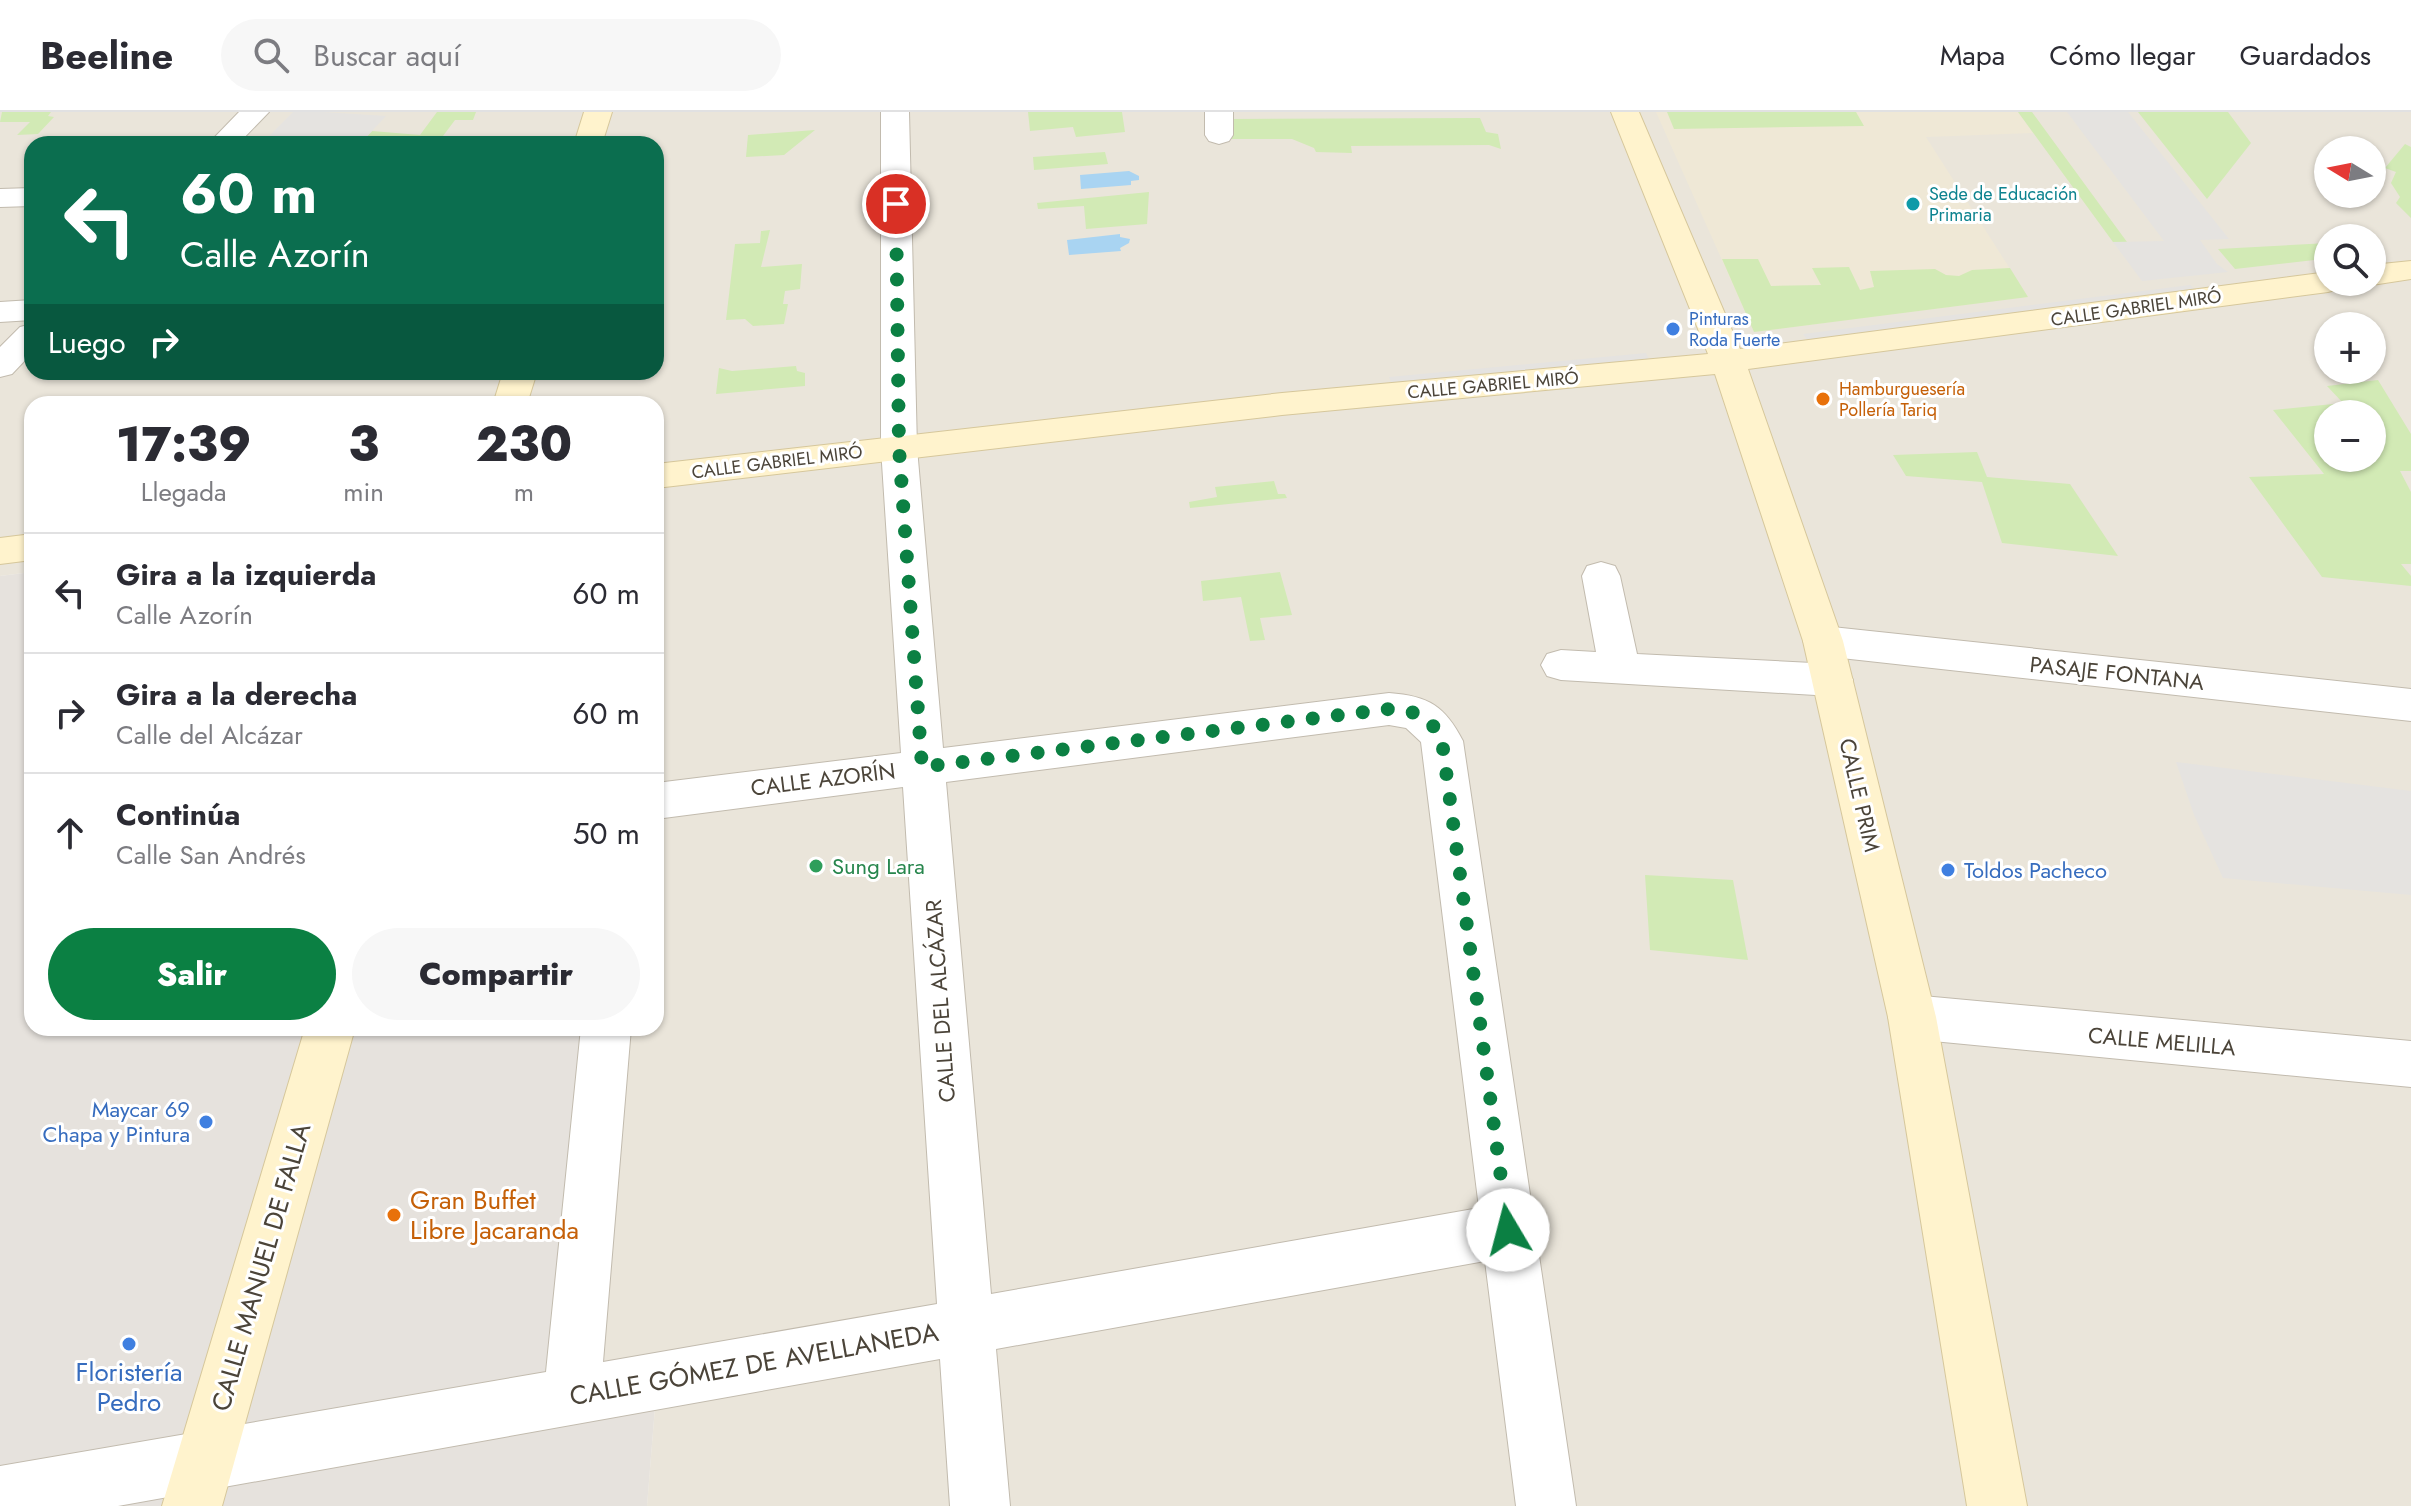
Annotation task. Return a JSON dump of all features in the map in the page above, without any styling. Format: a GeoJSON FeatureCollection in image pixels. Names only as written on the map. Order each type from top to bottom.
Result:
{"type":"FeatureCollection","features":[{"type":"Feature","properties":{"kind":"street"},"geometry":{"type":"LineString","coordinates":[[230,136],[255,112]]}},
{"type":"Feature","properties":{"kind":"street"},"geometry":{"type":"LineString","coordinates":[[590,136],[598,112]]}},
{"type":"Feature","properties":{"kind":"street","name":"CALLE DEL ALCÁZAR"},"geometry":{"type":"LineString","coordinates":[[895,112],[899,448],[980,1506]]}},
{"type":"Feature","properties":{"kind":"street","name":"CALLE PRIM"},"geometry":{"type":"LineString","coordinates":[[1625,112],[1728,361],[1828,660],[1912,1017],[1997,1506]]}},
{"type":"Feature","properties":{"kind":"street"},"geometry":{"type":"LineString","coordinates":[[0,198],[24,197]]}},
{"type":"Feature","properties":{"kind":"street"},"geometry":{"type":"LineString","coordinates":[[2386,273],[2411,270]]}},
{"type":"Feature","properties":{"kind":"street","name":"CALLE GABRIEL MIRÓ"},"geometry":{"type":"LineString","coordinates":[[664,475],[1282,404],[1728,361],[2314,284]]}},
{"type":"Feature","properties":{"kind":"street"},"geometry":{"type":"LineString","coordinates":[[0,312],[24,310]]}},
{"type":"Feature","properties":{"kind":"street"},"geometry":{"type":"LineString","coordinates":[[0,366],[24,342]]}},
{"type":"Feature","properties":{"kind":"street"},"geometry":{"type":"LineString","coordinates":[[0,551],[24,548]]}},
{"type":"Feature","properties":{"kind":"street"},"geometry":{"type":"LineString","coordinates":[[1601,576],[1620,669]]}},
{"type":"Feature","properties":{"kind":"street","name":"PASAJE FONTANA"},"geometry":{"type":"LineString","coordinates":[[1561,665],[1620,669],[1828,660],[2411,705]]}},
{"type":"Feature","properties":{"kind":"street","name":"CALLE AZORÍN"},"geometry":{"type":"LineString","coordinates":[[664,800],[1389,709],[1419,713],[1429,720],[1442,741],[1508,1230]]}},
{"type":"Feature","properties":{"kind":"street","name":"CALLE MELILLA"},"geometry":{"type":"LineString","coordinates":[[1912,1017],[2411,1064]]}},
{"type":"Feature","properties":{"kind":"street","name":"CALLE MANUEL DE FALLA"},"geometry":{"type":"LineString","coordinates":[[198,1484],[328,1036]]}},
{"type":"Feature","properties":{"kind":"street"},"geometry":{"type":"LineString","coordinates":[[572,1396],[605,1036]]}},
{"type":"Feature","properties":{"kind":"street"},"geometry":{"type":"LineString","coordinates":[[1508,1230],[1546,1506]]}},
{"type":"Feature","properties":{"kind":"street","name":"CALLE GÓMEZ DE AVELLANEDA"},"geometry":{"type":"LineString","coordinates":[[0,1496],[198,1484],[572,1396],[1508,1230]]}},
{"type":"Feature","properties":{"kind":"shaded area"},"geometry":{"type":"Polygon","coordinates":[[[0,112],[2411,112],[2411,1506],[647,1506],[657,1382],[572,1396],[605,1036],[664,1036],[664,396],[24,396],[24,573],[0,576],[0,112]]]}},
{"type":"Feature","properties":{"kind":"shaded area"},"geometry":{"type":"Polygon","coordinates":[[[293,112],[386,116],[367,136],[269,136],[293,112]]]}},
{"type":"Feature","properties":{"kind":"shaded area"},"geometry":{"type":"Polygon","coordinates":[[[1656,112],[2018,112],[2033,133],[1926,137],[2028,297],[1754,332],[1656,112]]]}},
{"type":"Feature","properties":{"kind":"shaded area"},"geometry":{"type":"Polygon","coordinates":[[[2067,112],[2128,112],[2229,239],[2200,240],[2217,264],[2228,272],[2142,281],[2113,242],[2164,241],[2067,112]]]}},
{"type":"Feature","properties":{"kind":"shaded area"},"geometry":{"type":"Polygon","coordinates":[[[2190,285],[2196,290],[1808,341],[1803,334],[2190,285]]]}},
{"type":"Feature","properties":{"kind":"shaded area"},"geometry":{"type":"Polygon","coordinates":[[[1646,353],[1650,361],[1392,385],[1389,377],[1646,353]]]}},
{"type":"Feature","properties":{"kind":"shaded area"},"geometry":{"type":"Polygon","coordinates":[[[24,573],[24,1036],[605,1036],[572,1395],[657,1382],[647,1506],[0,1506],[0,576],[24,573]]]}},
{"type":"Feature","properties":{"kind":"shaded area"},"geometry":{"type":"Polygon","coordinates":[[[2176,762],[2411,791],[2411,895],[2223,878],[2194,815],[2176,762]]]}},
{"type":"Feature","properties":{"kind":"green space"},"geometry":{"type":"Polygon","coordinates":[[[2,112],[51,112],[48,116],[54,117],[38,134],[17,135],[30,122],[0,122],[2,112]]]}},
{"type":"Feature","properties":{"kind":"green space"},"geometry":{"type":"Polygon","coordinates":[[[437,112],[476,112],[473,120],[455,120],[443,136],[367,136],[372,131],[420,135],[437,112]]]}},
{"type":"Feature","properties":{"kind":"green space"},"geometry":{"type":"Polygon","coordinates":[[[1028,112],[1122,112],[1125,132],[1076,137],[1073,127],[1030,131],[1028,112]]]}},
{"type":"Feature","properties":{"kind":"green space"},"geometry":{"type":"Polygon","coordinates":[[[1667,112],[1856,112],[1864,126],[1674,129],[1667,112]]]}},
{"type":"Feature","properties":{"kind":"green space"},"geometry":{"type":"Polygon","coordinates":[[[2018,112],[2032,112],[2127,242],[2113,242],[2018,112]]]}},
{"type":"Feature","properties":{"kind":"green space"},"geometry":{"type":"Polygon","coordinates":[[[2138,112],[2228,112],[2251,143],[2207,199],[2138,112]]]}},
{"type":"Feature","properties":{"kind":"green space"},"geometry":{"type":"Polygon","coordinates":[[[1480,118],[1486,132],[1498,134],[1501,149],[1489,145],[1351,146],[1352,153],[1316,152],[1314,148],[1292,139],[1227,139],[1228,119],[1480,118]]]}},
{"type":"Feature","properties":{"kind":"green space"},"geometry":{"type":"Polygon","coordinates":[[[815,130],[784,155],[746,157],[748,135],[815,130]]]}},
{"type":"Feature","properties":{"kind":"green space"},"geometry":{"type":"Polygon","coordinates":[[[2405,144],[2411,147],[2411,218],[2396,203],[2400,197],[2391,183],[2396,172],[2386,167],[2405,144]]]}},
{"type":"Feature","properties":{"kind":"green space"},"geometry":{"type":"Polygon","coordinates":[[[1105,152],[1108,164],[1034,170],[1033,157],[1105,152]]]}},
{"type":"Feature","properties":{"kind":"green space"},"geometry":{"type":"Polygon","coordinates":[[[1149,192],[1147,224],[1086,229],[1084,206],[1038,209],[1037,203],[1149,192]]]}},
{"type":"Feature","properties":{"kind":"green space"},"geometry":{"type":"Polygon","coordinates":[[[770,230],[761,267],[802,264],[800,289],[785,291],[783,304],[788,304],[784,324],[753,326],[745,319],[726,320],[735,244],[760,243],[761,231],[770,230]]]}},
{"type":"Feature","properties":{"kind":"green space"},"geometry":{"type":"Polygon","coordinates":[[[2314,244],[2314,260],[2235,269],[2218,249],[2314,244]]]}},
{"type":"Feature","properties":{"kind":"green space"},"geometry":{"type":"Polygon","coordinates":[[[1722,259],[1758,259],[1771,286],[1821,285],[1812,268],[1849,267],[1860,290],[1874,287],[1870,271],[1935,269],[1946,275],[1959,276],[1972,270],[2010,268],[2028,297],[1754,332],[1722,259]]]}},
{"type":"Feature","properties":{"kind":"green space"},"geometry":{"type":"Polygon","coordinates":[[[796,366],[797,371],[805,373],[805,386],[716,394],[719,368],[732,371],[796,366]]]}},
{"type":"Feature","properties":{"kind":"green space"},"geometry":{"type":"Polygon","coordinates":[[[2380,384],[2411,434],[2411,471],[2400,471],[2411,492],[2411,564],[2401,564],[2411,576],[2411,586],[2322,577],[2249,477],[2386,472],[2386,400],[2340,400],[2327,386],[2380,384]]]}},
{"type":"Feature","properties":{"kind":"green space"},"geometry":{"type":"Polygon","coordinates":[[[2314,406],[2314,461],[2273,410],[2314,406]]]}},
{"type":"Feature","properties":{"kind":"green space"},"geometry":{"type":"Polygon","coordinates":[[[1977,452],[1987,477],[2070,484],[2118,556],[2002,543],[1982,482],[1906,476],[1893,455],[1977,452]]]}},
{"type":"Feature","properties":{"kind":"green space"},"geometry":{"type":"Polygon","coordinates":[[[1274,481],[1278,494],[1285,494],[1287,498],[1190,508],[1189,502],[1217,497],[1215,487],[1274,481]]]}},
{"type":"Feature","properties":{"kind":"green space"},"geometry":{"type":"Polygon","coordinates":[[[1280,572],[1292,615],[1260,618],[1265,640],[1250,641],[1241,597],[1203,601],[1201,581],[1280,572]]]}},
{"type":"Feature","properties":{"kind":"green space"},"geometry":{"type":"Polygon","coordinates":[[[1645,875],[1733,880],[1748,960],[1650,950],[1645,875]]]}},
{"type":"Feature","properties":{"kind":"water"},"geometry":{"type":"Polygon","coordinates":[[[1129,171],[1139,176],[1139,180],[1131,181],[1131,185],[1081,189],[1080,175],[1129,171]]]}},
{"type":"Feature","properties":{"kind":"water"},"geometry":{"type":"Polygon","coordinates":[[[1120,234],[1120,237],[1130,239],[1120,248],[1121,251],[1069,255],[1067,240],[1120,234]]]}},
{"type":"Feature","properties":{"kind":"place","name":"Sede de Educación Primaria"},"geometry":{"type":"Point","coordinates":[1913,204]}},
{"type":"Feature","properties":{"kind":"place","name":"Pinturas Roda Fuerte"},"geometry":{"type":"Point","coordinates":[1673,329]}},
{"type":"Feature","properties":{"kind":"place","name":"Hamburguesería Pollería Tariq"},"geometry":{"type":"Point","coordinates":[1823,399]}},
{"type":"Feature","properties":{"kind":"place","name":"Sung Lara"},"geometry":{"type":"Point","coordinates":[816,866]}},
{"type":"Feature","properties":{"kind":"place","name":"Toldos Pacheco"},"geometry":{"type":"Point","coordinates":[1948,870]}},
{"type":"Feature","properties":{"kind":"place","name":"Maycar 69 Chapa y Pintura"},"geometry":{"type":"Point","coordinates":[206,1122]}},
{"type":"Feature","properties":{"kind":"place","name":"Gran Buffet Libre Jacaranda"},"geometry":{"type":"Point","coordinates":[394,1215]}},
{"type":"Feature","properties":{"kind":"place","name":"Floristería Pedro"},"geometry":{"type":"Point","coordinates":[129,1344]}},
{"type":"Feature","properties":{"kind":"route"},"geometry":{"type":"LineString","coordinates":[[896,204],[899,448],[922,767],[1389,709],[1419,713],[1429,720],[1442,741],[1508,1230]]}}]}
